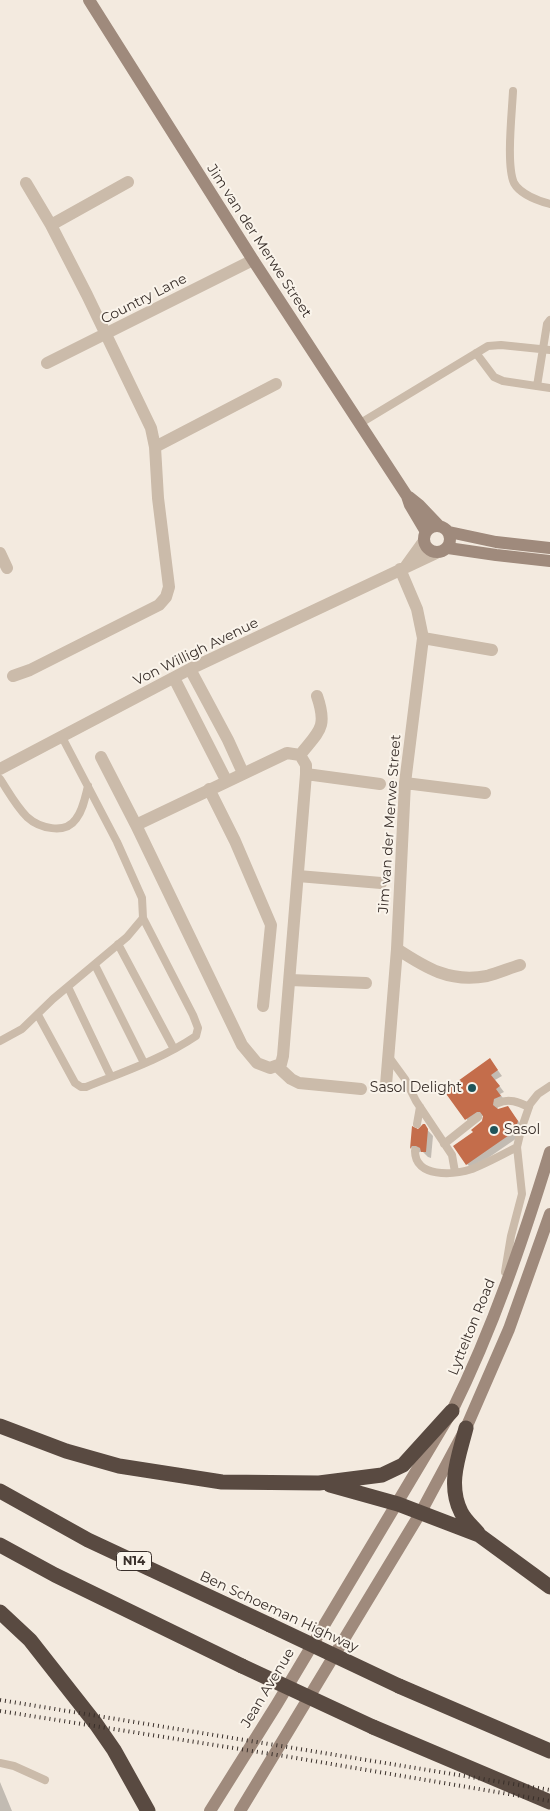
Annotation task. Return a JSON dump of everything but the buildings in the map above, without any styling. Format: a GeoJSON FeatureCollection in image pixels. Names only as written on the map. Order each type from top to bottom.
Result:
{"type":"FeatureCollection","features":[{"type":"Feature","properties":{"kind":"highway"},"geometry":{"type":"LineString","coordinates":[[0,1426],[66,1451],[119,1466],[222,1482],[319,1483],[382,1475],[403,1465],[452,1411]]}},
{"type":"Feature","properties":{"kind":"highway"},"geometry":{"type":"LineString","coordinates":[[466,1428],[454,1470],[456,1497],[461,1513],[479,1535],[550,1587]]}},
{"type":"Feature","properties":{"kind":"highway"},"geometry":{"type":"LineString","coordinates":[[319,1483],[398,1504],[479,1535]]}},
{"type":"Feature","properties":{"kind":"highway","name":"Ben Schoeman Highway"},"geometry":{"type":"LineString","coordinates":[[0,1491],[88,1540],[400,1686],[550,1751]]}},
{"type":"Feature","properties":{"kind":"highway"},"geometry":{"type":"LineString","coordinates":[[0,1545],[54,1575],[242,1666],[373,1727],[550,1802]]}},
{"type":"Feature","properties":{"kind":"highway"},"geometry":{"type":"LineString","coordinates":[[0,1612],[30,1640],[96,1724],[114,1750],[148,1811]]}},
{"type":"Feature","properties":{"kind":"highway"},"geometry":{"type":"LineString","coordinates":[[126,1773],[137,1811]]}},
{"type":"Feature","properties":{"kind":"main road","name":"Jim van der Merwe Street"},"geometry":{"type":"LineString","coordinates":[[89,0],[253,260],[407,496],[425,536]]}},
{"type":"Feature","properties":{"kind":"main road","name":"Jim van der Merwe Street"},"geometry":{"type":"LineString","coordinates":[[407,496],[444,529]]}},
{"type":"Feature","properties":{"kind":"main road"},"geometry":{"type":"LineString","coordinates":[[550,548],[496,542],[434,526],[425,536],[428,549],[550,561]]}},
{"type":"Feature","properties":{"kind":"main road"},"geometry":{"type":"LineString","coordinates":[[442,550],[451,540],[444,529]]}},
{"type":"Feature","properties":{"kind":"main road","name":"Lyttelton Road"},"geometry":{"type":"LineString","coordinates":[[398,1504],[465,1385],[500,1299],[534,1205],[550,1152]]}},
{"type":"Feature","properties":{"kind":"main road"},"geometry":{"type":"LineString","coordinates":[[240,1811],[421,1512],[466,1428],[509,1328],[550,1214]]}},
{"type":"Feature","properties":{"kind":"main road","name":"Jean Avenue"},"geometry":{"type":"LineString","coordinates":[[210,1811],[398,1504]]}},
{"type":"Feature","properties":{"kind":"street"},"geometry":{"type":"LineString","coordinates":[[51,225],[128,182]]}},
{"type":"Feature","properties":{"kind":"street"},"geometry":{"type":"LineString","coordinates":[[13,676],[30,670],[147,612],[159,605],[166,597],[169,587],[158,498],[155,447],[151,428],[107,334],[51,225],[26,183]]}},
{"type":"Feature","properties":{"kind":"street","name":"Country Lane"},"geometry":{"type":"LineString","coordinates":[[48,363],[253,260]]}},
{"type":"Feature","properties":{"kind":"street"},"geometry":{"type":"LineString","coordinates":[[155,447],[276,384]]}},
{"type":"Feature","properties":{"kind":"street","name":"Von Willigh Avenue"},"geometry":{"type":"LineString","coordinates":[[403,567],[425,536]]}},
{"type":"Feature","properties":{"kind":"street","name":"Von Willigh Avenue"},"geometry":{"type":"LineString","coordinates":[[0,769],[190,670],[442,550]]}},
{"type":"Feature","properties":{"kind":"street"},"geometry":{"type":"LineString","coordinates":[[0,553],[7,568]]}},
{"type":"Feature","properties":{"kind":"street","name":"Jim van der Merwe Street"},"geometry":{"type":"LineString","coordinates":[[386,1085],[397,949],[405,783],[423,638],[417,609],[403,567]]}},
{"type":"Feature","properties":{"kind":"street"},"geometry":{"type":"LineString","coordinates":[[423,638],[492,650]]}},
{"type":"Feature","properties":{"kind":"street"},"geometry":{"type":"LineString","coordinates":[[190,670],[228,740],[243,773]]}},
{"type":"Feature","properties":{"kind":"street"},"geometry":{"type":"LineString","coordinates":[[174,678],[226,780]]}},
{"type":"Feature","properties":{"kind":"street"},"geometry":{"type":"LineString","coordinates":[[300,755],[320,730],[322,712],[317,696]]}},
{"type":"Feature","properties":{"kind":"street"},"geometry":{"type":"LineString","coordinates":[[102,757],[242,1045],[257,1062],[270,1068],[281,1064],[290,980],[306,774],[306,766],[300,755],[288,752],[226,780],[136,825]]}},
{"type":"Feature","properties":{"kind":"street"},"geometry":{"type":"LineString","coordinates":[[306,774],[380,784]]}},
{"type":"Feature","properties":{"kind":"street"},"geometry":{"type":"LineString","coordinates":[[405,783],[485,793]]}},
{"type":"Feature","properties":{"kind":"street"},"geometry":{"type":"LineString","coordinates":[[210,788],[235,841],[270,925],[263,1006]]}},
{"type":"Feature","properties":{"kind":"street"},"geometry":{"type":"LineString","coordinates":[[298,876],[380,883]]}},
{"type":"Feature","properties":{"kind":"street"},"geometry":{"type":"LineString","coordinates":[[397,949],[430,970],[462,978],[487,976],[520,965]]}},
{"type":"Feature","properties":{"kind":"street"},"geometry":{"type":"LineString","coordinates":[[290,980],[366,983]]}},
{"type":"Feature","properties":{"kind":"street"},"geometry":{"type":"LineString","coordinates":[[276,1066],[291,1079],[299,1083],[361,1089]]}},
{"type":"Feature","properties":{"kind":"lane"},"geometry":{"type":"LineString","coordinates":[[513,91],[510,170],[515,185],[531,197],[550,204]]}},
{"type":"Feature","properties":{"kind":"lane"},"geometry":{"type":"LineString","coordinates":[[537,386],[546,350],[547,324],[550,320]]}},
{"type":"Feature","properties":{"kind":"lane"},"geometry":{"type":"LineString","coordinates":[[359,424],[488,346],[501,345],[546,350]]}},
{"type":"Feature","properties":{"kind":"lane"},"geometry":{"type":"LineString","coordinates":[[476,353],[494,377],[503,381],[550,388]]}},
{"type":"Feature","properties":{"kind":"lane"},"geometry":{"type":"LineString","coordinates":[[38,1015],[75,1082],[81,1087],[86,1087],[111,1077],[174,1049],[196,1036],[198,1028],[143,918],[142,898],[117,842],[62,737]]}},
{"type":"Feature","properties":{"kind":"lane"},"geometry":{"type":"LineString","coordinates":[[0,779],[28,818],[47,828],[56,829],[75,822],[82,810],[88,786]]}},
{"type":"Feature","properties":{"kind":"lane"},"geometry":{"type":"LineString","coordinates":[[0,1041],[22,1029],[127,937],[143,918]]}},
{"type":"Feature","properties":{"kind":"lane"},"geometry":{"type":"LineString","coordinates":[[118,944],[174,1049]]}},
{"type":"Feature","properties":{"kind":"lane"},"geometry":{"type":"LineString","coordinates":[[95,965],[144,1063]]}},
{"type":"Feature","properties":{"kind":"lane"},"geometry":{"type":"LineString","coordinates":[[68,987],[111,1077]]}},
{"type":"Feature","properties":{"kind":"lane"},"geometry":{"type":"LineString","coordinates":[[388,1057],[405,1079],[420,1107],[454,1160],[455,1172]]}},
{"type":"Feature","properties":{"kind":"lane"},"geometry":{"type":"LineString","coordinates":[[500,1299],[522,1194],[518,1147],[529,1107],[538,1094],[550,1086]]}},
{"type":"Feature","properties":{"kind":"lane"},"geometry":{"type":"LineString","coordinates":[[498,1102],[515,1101],[529,1107]]}},
{"type":"Feature","properties":{"kind":"lane"},"geometry":{"type":"LineString","coordinates":[[418,1124],[420,1107]]}},
{"type":"Feature","properties":{"kind":"lane"},"geometry":{"type":"LineString","coordinates":[[444,1144],[478,1117]]}},
{"type":"Feature","properties":{"kind":"lane"},"geometry":{"type":"LineString","coordinates":[[415,1151],[417,1163],[424,1170],[455,1172],[470,1169],[518,1147]]}},
{"type":"Feature","properties":{"kind":"lane"},"geometry":{"type":"LineString","coordinates":[[0,1763],[14,1766],[45,1780]]}},
{"type":"Feature","properties":{"kind":"railway"},"geometry":{"type":"LineString","coordinates":[[0,1700],[550,1790]]}},
{"type":"Feature","properties":{"kind":"railway"},"geometry":{"type":"LineString","coordinates":[[0,1711],[550,1801]]}},
{"type":"Feature","properties":{"kind":"place","name":"Sasol Delight"},"geometry":{"type":"Point","coordinates":[472,1088]}},
{"type":"Feature","properties":{"kind":"place","name":"Sasol"},"geometry":{"type":"Point","coordinates":[494,1130]}}]}
